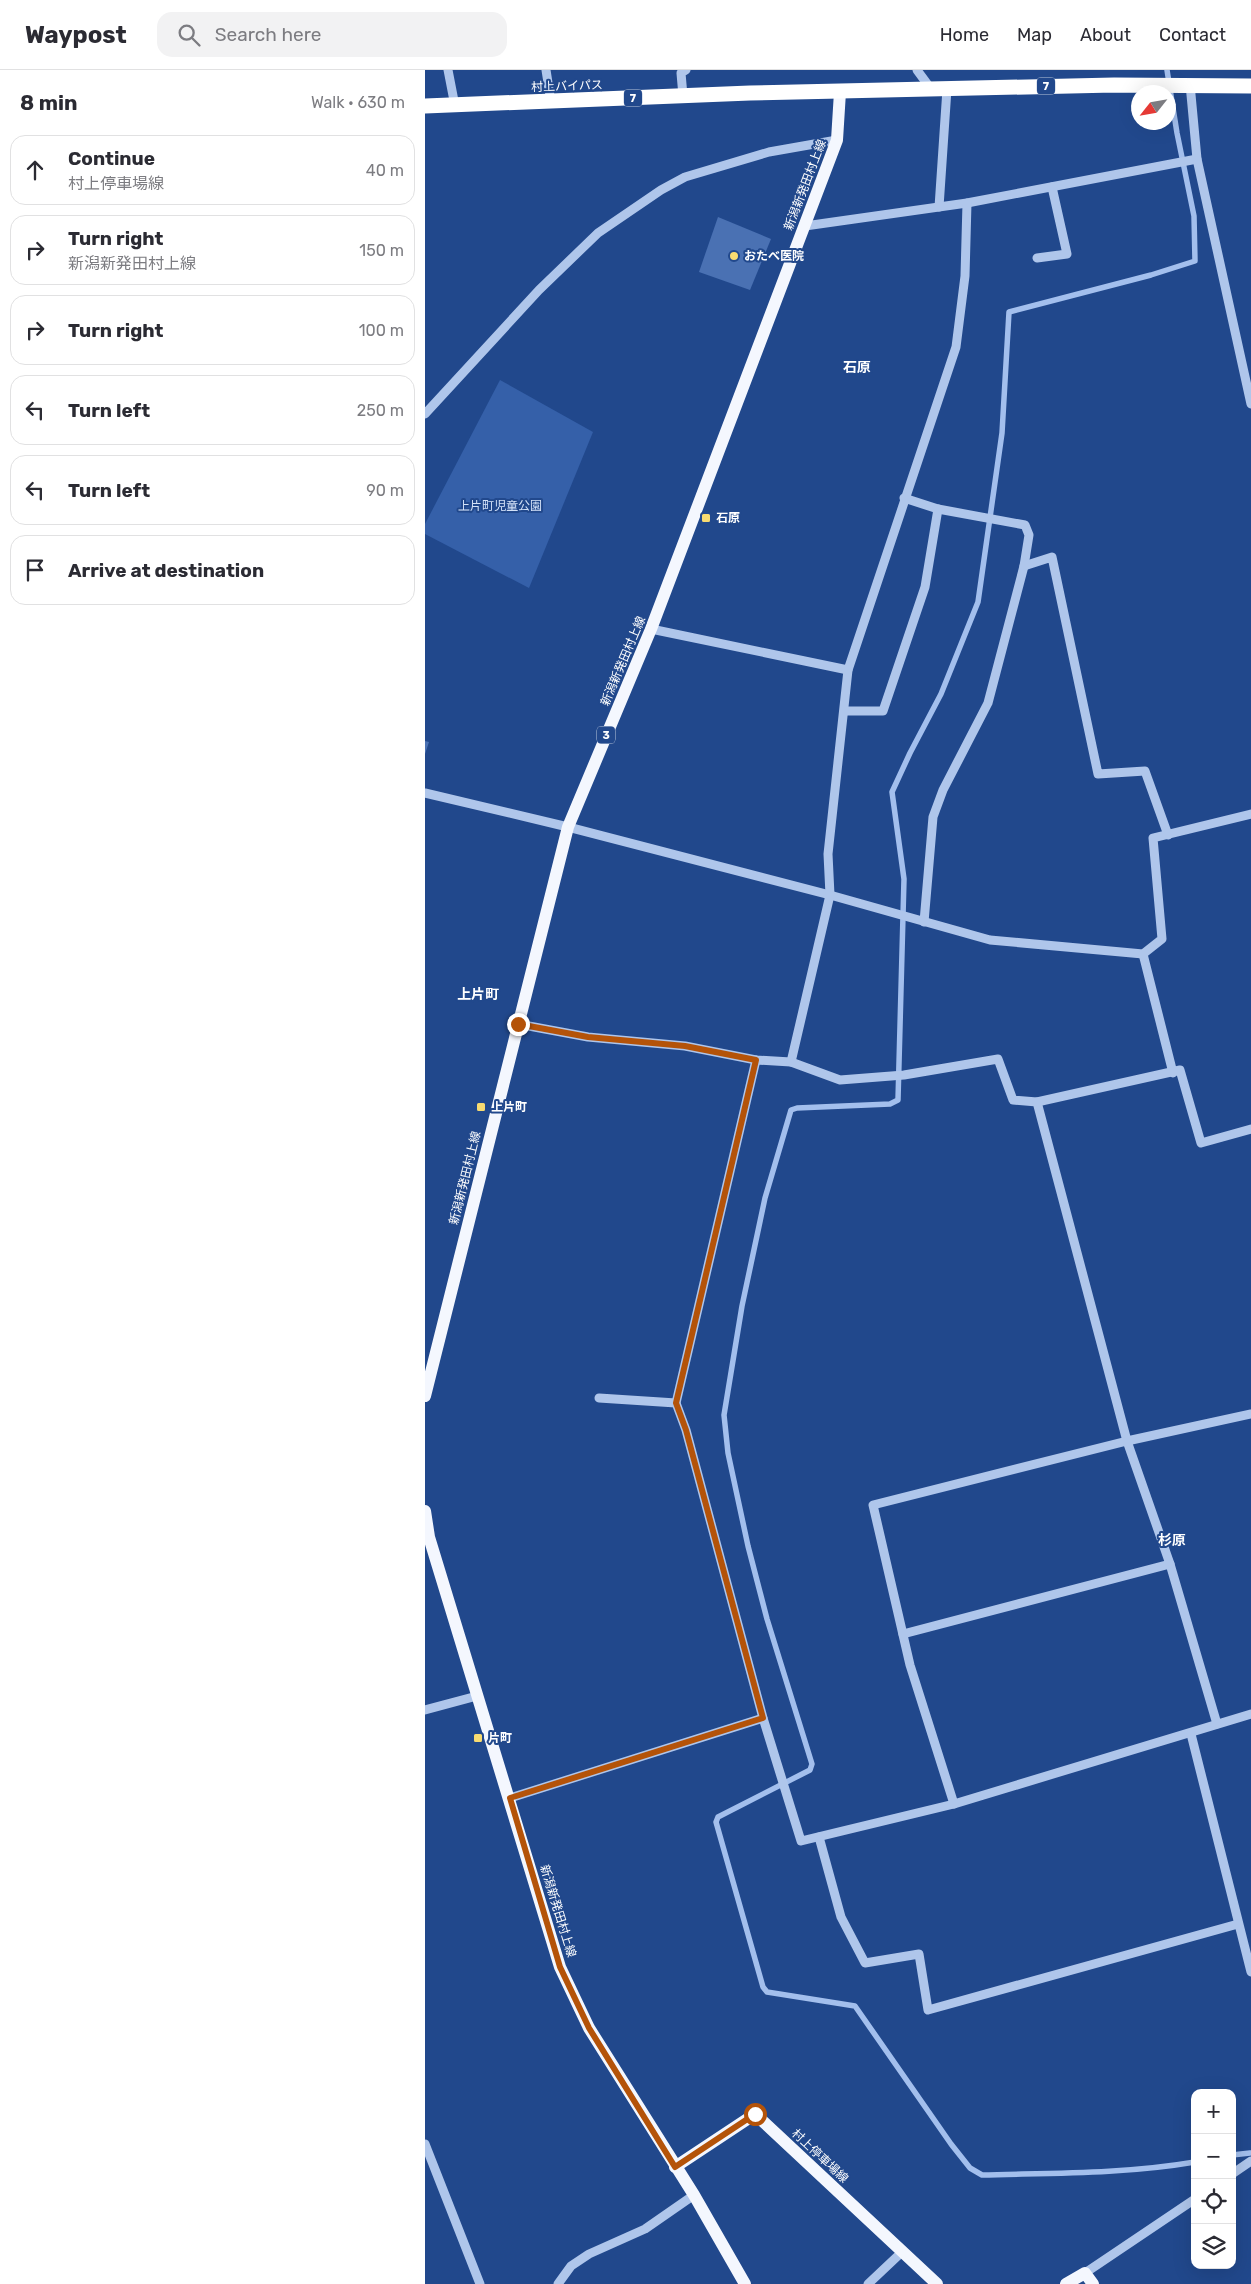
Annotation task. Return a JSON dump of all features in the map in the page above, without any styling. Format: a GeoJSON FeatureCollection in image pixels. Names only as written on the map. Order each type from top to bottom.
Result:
{"type":"FeatureCollection","features":[{"type":"Feature","properties":{"kind":"highway","name":"村上バイパス"},"geometry":{"type":"LineString","coordinates":[[425,106],[931,89],[1190,84],[1251,86]]}},
{"type":"Feature","properties":{"kind":"main road","name":"新潟新発田村上線"},"geometry":{"type":"LineString","coordinates":[[425,1396],[567,827],[651,630],[837,140],[840,92]]}},
{"type":"Feature","properties":{"kind":"main road","name":"新潟新発田村上線"},"geometry":{"type":"LineString","coordinates":[[425,1511],[429,1537],[560,1967],[589,2028],[694,2195],[745,2284]]}},
{"type":"Feature","properties":{"kind":"main road","name":"村上停車場線"},"geometry":{"type":"LineString","coordinates":[[675,2167],[755,2114],[937,2284]]}},
{"type":"Feature","properties":{"kind":"main road"},"geometry":{"type":"LineString","coordinates":[[1066,2284],[1085,2273],[1093,2284]]}},
{"type":"Feature","properties":{"kind":"street"},"geometry":{"type":"LineString","coordinates":[[448,70],[455,106]]}},
{"type":"Feature","properties":{"kind":"street"},"geometry":{"type":"LineString","coordinates":[[546,70],[551,102]]}},
{"type":"Feature","properties":{"kind":"street"},"geometry":{"type":"LineString","coordinates":[[683,96],[681,73],[687,70]]}},
{"type":"Feature","properties":{"kind":"street"},"geometry":{"type":"LineString","coordinates":[[917,70],[931,89]]}},
{"type":"Feature","properties":{"kind":"street"},"geometry":{"type":"LineString","coordinates":[[1190,84],[1197,159],[1251,404]]}},
{"type":"Feature","properties":{"kind":"street"},"geometry":{"type":"LineString","coordinates":[[939,207],[947,89]]}},
{"type":"Feature","properties":{"kind":"street"},"geometry":{"type":"LineString","coordinates":[[425,414],[539,290],[598,233],[661,190],[685,178],[769,152],[837,140]]}},
{"type":"Feature","properties":{"kind":"street"},"geometry":{"type":"LineString","coordinates":[[805,226],[967,203],[1197,159]]}},
{"type":"Feature","properties":{"kind":"street"},"geometry":{"type":"LineString","coordinates":[[1037,258],[1067,254],[1052,187]]}},
{"type":"Feature","properties":{"kind":"street"},"geometry":{"type":"LineString","coordinates":[[791,1062],[830,895],[828,854],[848,670],[955,347],[965,276],[967,203]]}},
{"type":"Feature","properties":{"kind":"street"},"geometry":{"type":"LineString","coordinates":[[904,498],[938,508],[1025,524],[1029,535],[1024,566],[988,703],[943,790],[933,817],[924,922]]}},
{"type":"Feature","properties":{"kind":"street"},"geometry":{"type":"LineString","coordinates":[[845,710],[883,711],[925,587],[938,508]]}},
{"type":"Feature","properties":{"kind":"street"},"geometry":{"type":"LineString","coordinates":[[1024,566],[1052,557],[1098,774],[1145,771],[1168,834]]}},
{"type":"Feature","properties":{"kind":"street"},"geometry":{"type":"LineString","coordinates":[[651,630],[848,670]]}},
{"type":"Feature","properties":{"kind":"street"},"geometry":{"type":"LineString","coordinates":[[425,793],[567,827],[830,895],[990,940],[1143,954],[1162,939],[1153,838],[1251,814]]}},
{"type":"Feature","properties":{"kind":"street"},"geometry":{"type":"LineString","coordinates":[[1143,954],[1173,1073]]}},
{"type":"Feature","properties":{"kind":"street"},"geometry":{"type":"LineString","coordinates":[[518,1024],[588,1037],[685,1046],[756,1060],[791,1062],[839,1080],[904,1076],[998,1059],[1013,1100],[1037,1102],[1180,1070],[1201,1143],[1251,1129]]}},
{"type":"Feature","properties":{"kind":"street"},"geometry":{"type":"LineString","coordinates":[[756,1060],[676,1403],[686,1430],[763,1718],[801,1841],[954,1804],[1191,1734],[1251,1714]]}},
{"type":"Feature","properties":{"kind":"street"},"geometry":{"type":"LineString","coordinates":[[1037,1102],[1127,1441],[1170,1564],[1217,1724]]}},
{"type":"Feature","properties":{"kind":"street"},"geometry":{"type":"LineString","coordinates":[[599,1398],[676,1403]]}},
{"type":"Feature","properties":{"kind":"street"},"geometry":{"type":"LineString","coordinates":[[954,1804],[910,1665],[873,1505],[1127,1441],[1251,1414]]}},
{"type":"Feature","properties":{"kind":"street"},"geometry":{"type":"LineString","coordinates":[[903,1634],[1170,1564]]}},
{"type":"Feature","properties":{"kind":"street"},"geometry":{"type":"LineString","coordinates":[[425,1710],[477,1696]]}},
{"type":"Feature","properties":{"kind":"street"},"geometry":{"type":"LineString","coordinates":[[510,1798],[763,1718]]}},
{"type":"Feature","properties":{"kind":"street"},"geometry":{"type":"LineString","coordinates":[[1191,1734],[1251,1972]]}},
{"type":"Feature","properties":{"kind":"street"},"geometry":{"type":"LineString","coordinates":[[819,1837],[841,1917],[865,1963],[919,1954],[927,2010],[1238,1924]]}},
{"type":"Feature","properties":{"kind":"street"},"geometry":{"type":"LineString","coordinates":[[425,2144],[480,2284]]}},
{"type":"Feature","properties":{"kind":"street"},"geometry":{"type":"LineString","coordinates":[[1236,2171],[1251,2162]]}},
{"type":"Feature","properties":{"kind":"street"},"geometry":{"type":"LineString","coordinates":[[558,2284],[571,2266],[589,2254],[645,2228],[694,2195]]}},
{"type":"Feature","properties":{"kind":"street"},"geometry":{"type":"LineString","coordinates":[[1085,2273],[1191,2202]]}},
{"type":"Feature","properties":{"kind":"street"},"geometry":{"type":"LineString","coordinates":[[868,2284],[903,2251]]}},
{"type":"Feature","properties":{"kind":"green space","name":"上片町児童公園"},"geometry":{"type":"Polygon","coordinates":[[[500,380],[593,432],[529,588],[425,534],[425,524],[500,380]]]}},
{"type":"Feature","properties":{"kind":"building","name":"おたべ医院"},"geometry":{"type":"Polygon","coordinates":[[[718,217],[771,239],[750,290],[699,272],[718,217]]]}},
{"type":"Feature","properties":{"kind":"building"},"geometry":{"type":"Polygon","coordinates":[[[425,741],[429,742],[425,754],[425,741]]]}},
{"type":"Feature","properties":{"kind":"waterway"},"geometry":{"type":"LineString","coordinates":[[1167,70],[1177,133],[1194,216],[1195,261],[1151,275],[1009,312],[1002,433],[978,602],[941,694],[892,792],[904,879],[898,1100],[890,1104],[797,1108],[791,1110],[765,1198],[742,1306],[724,1415],[728,1453],[748,1546],[767,1619],[812,1764],[810,1770],[718,1817],[716,1822],[763,1987],[767,1992],[855,2006],[951,2144],[970,2168],[982,2175],[1116,2171],[1191,2163]]}},
{"type":"Feature","properties":{"kind":"waterway"},"geometry":{"type":"LineString","coordinates":[[1236,2155],[1250,2153]]}},
{"type":"Feature","properties":{"kind":"place","name":"おたべ医院"},"geometry":{"type":"Point","coordinates":[734,256]}},
{"type":"Feature","properties":{"kind":"place","name":"石原"},"geometry":{"type":"Point","coordinates":[706,518]}},
{"type":"Feature","properties":{"kind":"place","name":"上片町"},"geometry":{"type":"Point","coordinates":[481,1107]}},
{"type":"Feature","properties":{"kind":"place","name":"片町"},"geometry":{"type":"Point","coordinates":[478,1738]}},
{"type":"Feature","properties":{"kind":"district","name":"石原"},"geometry":{"type":"Point","coordinates":[857,367]}},
{"type":"Feature","properties":{"kind":"district","name":"上片町"},"geometry":{"type":"Point","coordinates":[478,994]}},
{"type":"Feature","properties":{"kind":"district","name":"杉原"},"geometry":{"type":"Point","coordinates":[1172,1540]}},
{"type":"Feature","properties":{"kind":"route"},"geometry":{"type":"LineString","coordinates":[[518,1024],[588,1037],[685,1046],[756,1060],[676,1403],[686,1430],[763,1718],[510,1798],[560,1967],[589,2028],[675,2167],[755,2114]]}}]}
